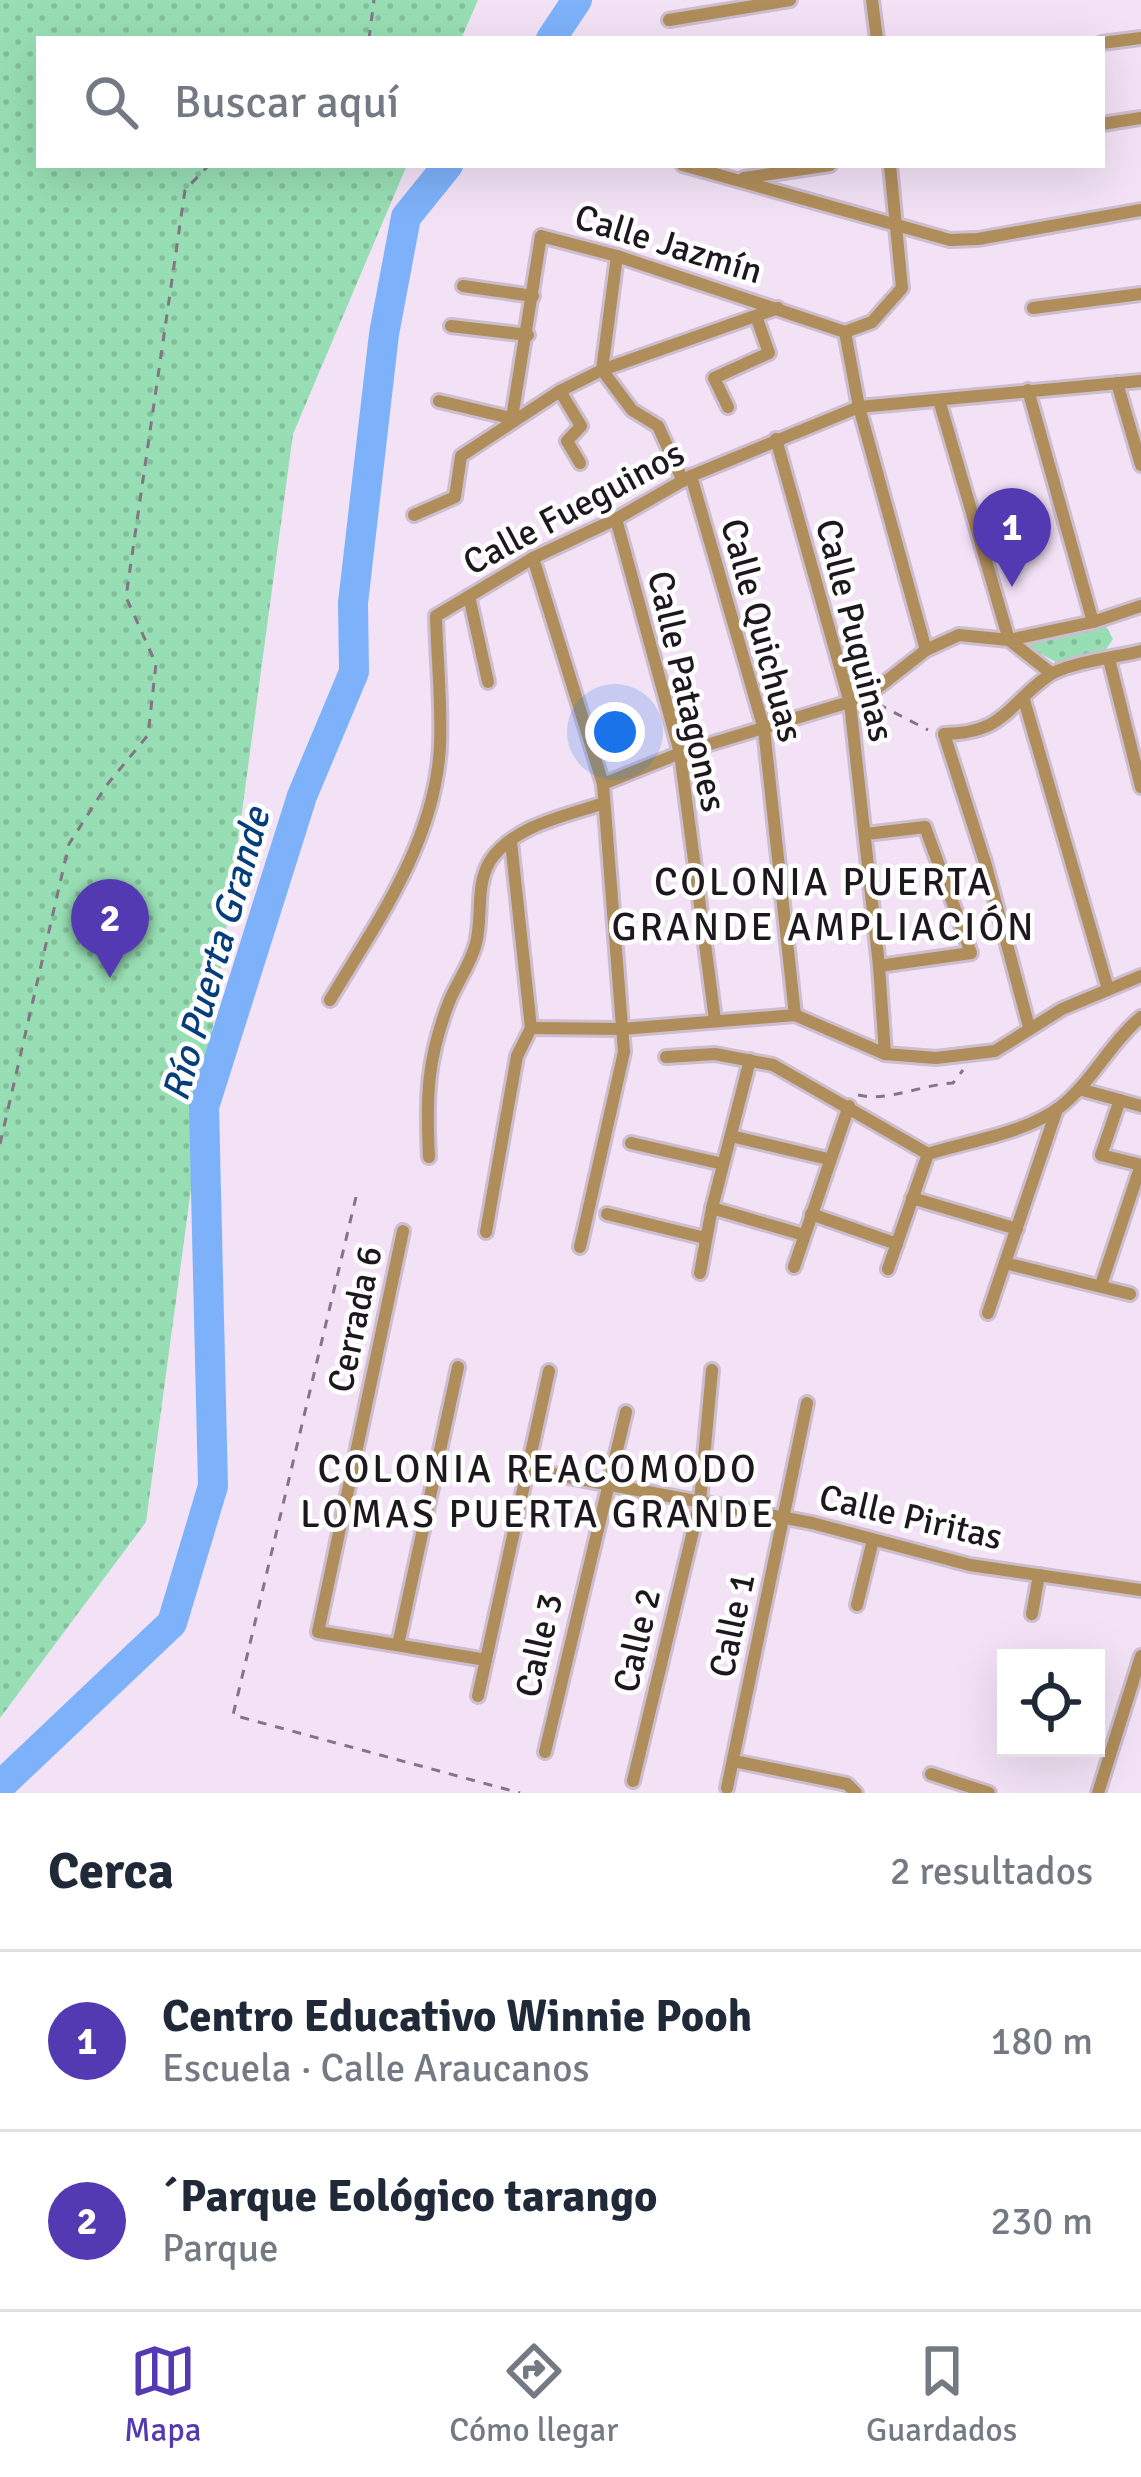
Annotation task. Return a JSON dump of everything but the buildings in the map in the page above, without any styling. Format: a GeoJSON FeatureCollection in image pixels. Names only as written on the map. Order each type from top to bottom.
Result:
{"type":"FeatureCollection","features":[{"type":"Feature","properties":{"kind":"street"},"geometry":{"type":"LineString","coordinates":[[669,20],[790,0]]}},
{"type":"Feature","properties":{"kind":"street"},"geometry":{"type":"LineString","coordinates":[[872,0],[878,36]]}},
{"type":"Feature","properties":{"kind":"street"},"geometry":{"type":"LineString","coordinates":[[1105,43],[1141,38]]}},
{"type":"Feature","properties":{"kind":"street"},"geometry":{"type":"LineString","coordinates":[[1105,124],[1141,118]]}},
{"type":"Feature","properties":{"kind":"street"},"geometry":{"type":"LineString","coordinates":[[694,168],[950,240],[1141,210]]}},
{"type":"Feature","properties":{"kind":"street"},"geometry":{"type":"LineString","coordinates":[[736,179],[810,168]]}},
{"type":"Feature","properties":{"kind":"street"},"geometry":{"type":"LineString","coordinates":[[890,168],[902,288],[872,322],[844,332],[859,407],[926,650]]}},
{"type":"Feature","properties":{"kind":"street","name":"Calle Jazmín"},"geometry":{"type":"LineString","coordinates":[[533,296],[541,236],[617,256],[844,332]]}},
{"type":"Feature","properties":{"kind":"street"},"geometry":{"type":"LineString","coordinates":[[602,370],[617,256]]}},
{"type":"Feature","properties":{"kind":"street"},"geometry":{"type":"LineString","coordinates":[[463,286],[533,296],[514,418]]}},
{"type":"Feature","properties":{"kind":"street"},"geometry":{"type":"LineString","coordinates":[[1033,308],[1141,294]]}},
{"type":"Feature","properties":{"kind":"street"},"geometry":{"type":"LineString","coordinates":[[414,515],[455,497],[461,456],[560,391],[602,370],[779,308]]}},
{"type":"Feature","properties":{"kind":"street"},"geometry":{"type":"LineString","coordinates":[[728,407],[714,378],[769,353],[756,316]]}},
{"type":"Feature","properties":{"kind":"street"},"geometry":{"type":"LineString","coordinates":[[451,326],[528,335]]}},
{"type":"Feature","properties":{"kind":"street","name":"Calle Quichuas"},"geometry":{"type":"LineString","coordinates":[[602,370],[632,410],[658,426],[687,478],[764,729],[795,1016]]}},
{"type":"Feature","properties":{"kind":"street","name":"Calle Fueguinos"},"geometry":{"type":"LineString","coordinates":[[329,1000],[401,883],[425,821],[440,749],[436,616],[533,558],[616,519],[687,478],[859,407],[1141,381]]}},
{"type":"Feature","properties":{"kind":"street"},"geometry":{"type":"LineString","coordinates":[[1117,383],[1141,465]]}},
{"type":"Feature","properties":{"kind":"street"},"geometry":{"type":"LineString","coordinates":[[1028,390],[1094,622]]}},
{"type":"Feature","properties":{"kind":"street"},"geometry":{"type":"LineString","coordinates":[[560,391],[581,426],[567,442],[580,463]]}},
{"type":"Feature","properties":{"kind":"street"},"geometry":{"type":"LineString","coordinates":[[439,400],[514,418]]}},
{"type":"Feature","properties":{"kind":"street"},"geometry":{"type":"LineString","coordinates":[[939,400],[1009,640],[1051,673]]}},
{"type":"Feature","properties":{"kind":"street","name":"Calle Puquinas"},"geometry":{"type":"LineString","coordinates":[[776,439],[850,703],[885,1054]]}},
{"type":"Feature","properties":{"kind":"street","name":"Calle Patagones"},"geometry":{"type":"LineString","coordinates":[[616,519],[680,753],[715,1020]]}},
{"type":"Feature","properties":{"kind":"street"},"geometry":{"type":"LineString","coordinates":[[533,558],[603,784],[624,1052],[580,1247]]}},
{"type":"Feature","properties":{"kind":"street"},"geometry":{"type":"LineString","coordinates":[[469,596],[488,682]]}},
{"type":"Feature","properties":{"kind":"street"},"geometry":{"type":"LineString","coordinates":[[603,784],[628,770],[866,698],[926,650],[959,635],[1009,640],[1141,607]]}},
{"type":"Feature","properties":{"kind":"street"},"geometry":{"type":"LineString","coordinates":[[1029,1027],[985,862],[944,734],[980,730],[1024,700],[1051,673],[1141,651]]}},
{"type":"Feature","properties":{"kind":"street"},"geometry":{"type":"LineString","coordinates":[[1109,659],[1141,788]]}},
{"type":"Feature","properties":{"kind":"street"},"geometry":{"type":"LineString","coordinates":[[1024,700],[1108,988]]}},
{"type":"Feature","properties":{"kind":"street"},"geometry":{"type":"LineString","coordinates":[[429,1157],[425,1088],[432,1051],[456,986],[473,956],[481,884],[491,860],[528,828],[604,803]]}},
{"type":"Feature","properties":{"kind":"street"},"geometry":{"type":"LineString","coordinates":[[866,834],[925,827],[971,953],[879,966]]}},
{"type":"Feature","properties":{"kind":"street"},"geometry":{"type":"LineString","coordinates":[[486,1232],[518,1056],[531,1028],[511,842]]}},
{"type":"Feature","properties":{"kind":"street"},"geometry":{"type":"LineString","coordinates":[[531,1028],[622,1029],[795,1016],[885,1054],[936,1058],[976,1054],[1013,1042],[1029,1027],[1141,976]]}},
{"type":"Feature","properties":{"kind":"street"},"geometry":{"type":"LineString","coordinates":[[666,1057],[715,1054],[773,1065],[928,1154],[1057,1109],[1115,1039],[1141,1017]]}},
{"type":"Feature","properties":{"kind":"street"},"geometry":{"type":"LineString","coordinates":[[700,1274],[750,1060]]}},
{"type":"Feature","properties":{"kind":"street"},"geometry":{"type":"LineString","coordinates":[[1078,1089],[1141,1106]]}},
{"type":"Feature","properties":{"kind":"street"},"geometry":{"type":"LineString","coordinates":[[1101,1285],[1141,1165],[1101,1155],[1120,1100]]}},
{"type":"Feature","properties":{"kind":"street"},"geometry":{"type":"LineString","coordinates":[[794,1268],[828,1160],[852,1108]]}},
{"type":"Feature","properties":{"kind":"street"},"geometry":{"type":"LineString","coordinates":[[988,1313],[1057,1109]]}},
{"type":"Feature","properties":{"kind":"street"},"geometry":{"type":"LineString","coordinates":[[731,1136],[828,1160]]}},
{"type":"Feature","properties":{"kind":"street"},"geometry":{"type":"LineString","coordinates":[[631,1143],[723,1164]]}},
{"type":"Feature","properties":{"kind":"street"},"geometry":{"type":"LineString","coordinates":[[888,1269],[928,1154]]}},
{"type":"Feature","properties":{"kind":"street"},"geometry":{"type":"LineString","coordinates":[[912,1198],[1017,1229]]}},
{"type":"Feature","properties":{"kind":"street"},"geometry":{"type":"LineString","coordinates":[[712,1208],[804,1235]]}},
{"type":"Feature","properties":{"kind":"street"},"geometry":{"type":"LineString","coordinates":[[608,1214],[705,1238]]}},
{"type":"Feature","properties":{"kind":"street"},"geometry":{"type":"LineString","coordinates":[[811,1214],[896,1244]]}},
{"type":"Feature","properties":{"kind":"street","name":"Cerrada 6"},"geometry":{"type":"LineString","coordinates":[[398,1645],[318,1632],[403,1231]]}},
{"type":"Feature","properties":{"kind":"street"},"geometry":{"type":"LineString","coordinates":[[1005,1263],[1130,1294]]}},
{"type":"Feature","properties":{"kind":"street"},"geometry":{"type":"LineString","coordinates":[[458,1367],[398,1645],[486,1660]]}},
{"type":"Feature","properties":{"kind":"street"},"geometry":{"type":"LineString","coordinates":[[478,1696],[549,1370]]}},
{"type":"Feature","properties":{"kind":"street","name":"Calle 2"},"geometry":{"type":"LineString","coordinates":[[633,1781],[700,1502],[712,1370]]}},
{"type":"Feature","properties":{"kind":"street","name":"Calle 1"},"geometry":{"type":"LineString","coordinates":[[727,1789],[807,1403]]}},
{"type":"Feature","properties":{"kind":"street","name":"Calle 3"},"geometry":{"type":"LineString","coordinates":[[545,1752],[626,1412]]}},
{"type":"Feature","properties":{"kind":"street","name":"Calle Piritas"},"geometry":{"type":"LineString","coordinates":[[526,1469],[784,1517],[970,1565],[1141,1590]]}},
{"type":"Feature","properties":{"kind":"street"},"geometry":{"type":"LineString","coordinates":[[857,1605],[873,1540]]}},
{"type":"Feature","properties":{"kind":"street"},"geometry":{"type":"LineString","coordinates":[[1032,1614],[1039,1575]]}},
{"type":"Feature","properties":{"kind":"street"},"geometry":{"type":"LineString","coordinates":[[1098,1793],[1141,1656]]}},
{"type":"Feature","properties":{"kind":"street"},"geometry":{"type":"LineString","coordinates":[[734,1761],[847,1784],[856,1793]]}},
{"type":"Feature","properties":{"kind":"street"},"geometry":{"type":"LineString","coordinates":[[931,1774],[988,1793]]}},
{"type":"Feature","properties":{"kind":"path"},"geometry":{"type":"LineString","coordinates":[[369,36],[374,0]]}},
{"type":"Feature","properties":{"kind":"path"},"geometry":{"type":"LineString","coordinates":[[0,1144],[69,844],[106,785],[148,735],[156,664],[126,597],[184,190],[205,168]]}},
{"type":"Feature","properties":{"kind":"path"},"geometry":{"type":"LineString","coordinates":[[866,698],[944,734]]}},
{"type":"Feature","properties":{"kind":"path"},"geometry":{"type":"LineString","coordinates":[[852,1108],[858,1094],[868,1098],[906,1094],[925,1085],[953,1083],[976,1054]]}},
{"type":"Feature","properties":{"kind":"path"},"geometry":{"type":"LineString","coordinates":[[356,1197],[233,1715],[520,1793]]}},
{"type":"Feature","properties":{"kind":"green space"},"geometry":{"type":"Polygon","coordinates":[[[0,0],[478,0],[462,36],[36,36],[36,168],[406,168],[293,434],[146,1522],[0,1718],[0,0]]]}},
{"type":"Feature","properties":{"kind":"green space"},"geometry":{"type":"Polygon","coordinates":[[[1104,623],[1113,639],[1103,654],[1061,665],[1018,641],[1104,623]]]}},
{"type":"Feature","properties":{"kind":"waterway","name":"Río Puerta Grande"},"geometry":{"type":"LineString","coordinates":[[553,36],[577,0]]}},
{"type":"Feature","properties":{"kind":"waterway","name":"Río Puerta Grande"},"geometry":{"type":"LineString","coordinates":[[0,1786],[172,1623],[213,1486],[204,1107],[302,796],[354,672],[353,603],[384,334],[406,217],[446,168]]}},
{"type":"Feature","properties":{"kind":"place","name":"Centro Educativo Winnie Pooh"},"geometry":{"type":"Point","coordinates":[1012,587]}},
{"type":"Feature","properties":{"kind":"place","name":"´Parque Eológico tarango"},"geometry":{"type":"Point","coordinates":[110,978]}},
{"type":"Feature","properties":{"kind":"district","name":"COLONIA PUERTA GRANDE AMPLIACIÓN"},"geometry":{"type":"Point","coordinates":[824,904]}},
{"type":"Feature","properties":{"kind":"district","name":"COLONIA REACOMODO LOMAS PUERTA GRANDE"},"geometry":{"type":"Point","coordinates":[538,1490]}}]}
